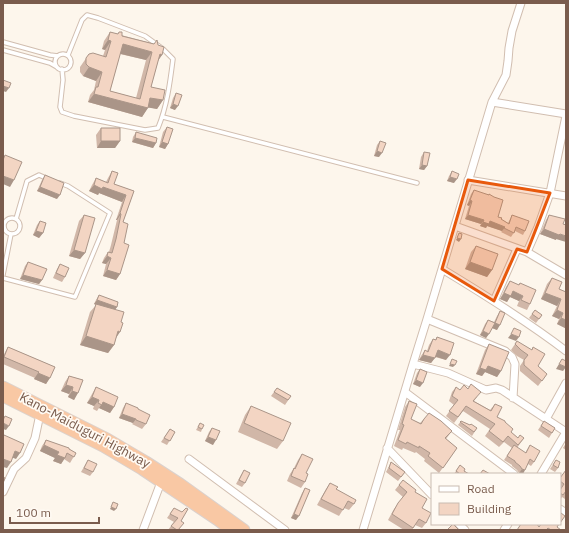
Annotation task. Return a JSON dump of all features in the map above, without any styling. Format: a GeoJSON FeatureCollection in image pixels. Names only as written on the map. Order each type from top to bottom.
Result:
{"type":"FeatureCollection","features":[{"type":"Feature","properties":{"kind":"highway","name":"Kano-Maiduguri Highway"},"geometry":{"type":"LineString","coordinates":[[3,387],[107,439],[180,484],[244,530]]}},
{"type":"Feature","properties":{"kind":"highway","name":"Kano-Maiduguri Highway"},"geometry":{"type":"LineString","coordinates":[[3,396],[103,446],[142,469],[231,530]]}},
{"type":"Feature","properties":{"kind":"street"},"geometry":{"type":"LineString","coordinates":[[363,530],[492,102],[506,75],[511,37],[521,3]]}},
{"type":"Feature","properties":{"kind":"street"},"geometry":{"type":"LineString","coordinates":[[492,102],[566,115],[550,194],[527,252]]}},
{"type":"Feature","properties":{"kind":"street"},"geometry":{"type":"LineString","coordinates":[[468,180],[566,196]]}},
{"type":"Feature","properties":{"kind":"street"},"geometry":{"type":"LineString","coordinates":[[455,226],[527,252],[566,275]]}},
{"type":"Feature","properties":{"kind":"street"},"geometry":{"type":"LineString","coordinates":[[494,301],[517,249]]}},
{"type":"Feature","properties":{"kind":"street"},"geometry":{"type":"LineString","coordinates":[[442,269],[542,332],[566,351]]}},
{"type":"Feature","properties":{"kind":"street"},"geometry":{"type":"LineString","coordinates":[[427,319],[505,351],[512,357],[516,364],[514,398]]}},
{"type":"Feature","properties":{"kind":"street"},"geometry":{"type":"LineString","coordinates":[[413,364],[448,373],[482,389],[486,390],[496,388],[502,390],[566,432],[541,473]]}},
{"type":"Feature","properties":{"kind":"street"},"geometry":{"type":"LineString","coordinates":[[546,419],[566,383]]}},
{"type":"Feature","properties":{"kind":"street"},"geometry":{"type":"LineString","coordinates":[[405,392],[513,473]]}},
{"type":"Feature","properties":{"kind":"street"},"geometry":{"type":"LineString","coordinates":[[3,492],[14,469],[26,458],[35,438],[40,414]]}},
{"type":"Feature","properties":{"kind":"street"},"geometry":{"type":"LineString","coordinates":[[387,448],[431,494]]}},
{"type":"Feature","properties":{"kind":"street"},"geometry":{"type":"LineString","coordinates":[[188,459],[285,530]]}},
{"type":"Feature","properties":{"kind":"street"},"geometry":{"type":"LineString","coordinates":[[143,530],[161,482]]}},
{"type":"Feature","properties":{"kind":"lane"},"geometry":{"type":"LineString","coordinates":[[62,69],[63,80],[60,107],[62,112],[74,116],[145,130],[158,128],[163,117],[170,86],[173,59],[163,49],[145,36],[87,15],[82,20],[68,55]]}},
{"type":"Feature","properties":{"kind":"lane"},"geometry":{"type":"LineString","coordinates":[[3,42],[50,55],[68,55]]}},
{"type":"Feature","properties":{"kind":"lane"},"geometry":{"type":"LineString","coordinates":[[3,50],[50,62],[62,69],[71,65],[71,60],[68,55]]}},
{"type":"Feature","properties":{"kind":"lane"},"geometry":{"type":"LineString","coordinates":[[57,67],[56,61],[58,56]]}},
{"type":"Feature","properties":{"kind":"lane"},"geometry":{"type":"LineString","coordinates":[[163,117],[417,183]]}},
{"type":"Feature","properties":{"kind":"lane"},"geometry":{"type":"LineString","coordinates":[[3,278],[75,297],[110,212],[68,186],[39,176],[27,181],[16,219],[19,223],[19,229],[16,233],[11,234]]}},
{"type":"Feature","properties":{"kind":"lane"},"geometry":{"type":"LineString","coordinates":[[11,234],[4,228],[5,220],[11,218],[16,219]]}},
{"type":"Feature","properties":{"kind":"lane"},"geometry":{"type":"LineString","coordinates":[[3,275],[11,234]]}},
{"type":"Feature","properties":{"kind":"highlighted area"},"geometry":{"type":"Polygon","coordinates":[[[468,180],[550,193],[527,252],[517,249],[494,301],[442,269],[468,180]]]}},
{"type":"Feature","properties":{"kind":"building"},"geometry":{"type":"Polygon","coordinates":[[[110,32],[118,34],[119,32],[122,32],[122,36],[154,44],[157,40],[158,45],[164,47],[162,55],[160,54],[151,87],[165,90],[163,100],[150,98],[148,108],[94,94],[96,87],[98,87],[102,72],[89,67],[86,64],[86,58],[89,54],[93,53],[106,57],[111,41],[108,40],[110,32]],[[123,44],[110,91],[140,99],[152,52],[123,44]]]}},
{"type":"Feature","properties":{"kind":"building"},"geometry":{"type":"Polygon","coordinates":[[[3,80],[11,83],[9,88],[3,86],[3,80]]]}},
{"type":"Feature","properties":{"kind":"building"},"geometry":{"type":"Polygon","coordinates":[[[176,93],[182,95],[178,106],[173,104],[176,93]]]}},
{"type":"Feature","properties":{"kind":"building"},"geometry":{"type":"Polygon","coordinates":[[[167,127],[173,129],[168,144],[162,142],[167,127]]]}},
{"type":"Feature","properties":{"kind":"building"},"geometry":{"type":"Polygon","coordinates":[[[101,128],[120,128],[120,141],[101,141],[101,128]]]}},
{"type":"Feature","properties":{"kind":"building"},"geometry":{"type":"Polygon","coordinates":[[[136,132],[157,138],[156,143],[135,138],[136,132]]]}},
{"type":"Feature","properties":{"kind":"building"},"geometry":{"type":"Polygon","coordinates":[[[380,141],[386,143],[382,153],[377,151],[380,141]]]}},
{"type":"Feature","properties":{"kind":"building"},"geometry":{"type":"Polygon","coordinates":[[[424,152],[430,153],[427,166],[422,165],[424,152]]]}},
{"type":"Feature","properties":{"kind":"building"},"geometry":{"type":"Polygon","coordinates":[[[5,155],[22,162],[14,180],[3,176],[3,160],[5,155]]]}},
{"type":"Feature","properties":{"kind":"building"},"geometry":{"type":"Polygon","coordinates":[[[112,171],[118,173],[114,184],[134,191],[123,222],[128,224],[124,243],[129,245],[120,274],[107,270],[111,258],[107,256],[108,252],[112,253],[120,213],[126,195],[103,187],[102,189],[94,185],[96,178],[108,183],[112,171]]]}},
{"type":"Feature","properties":{"kind":"building"},"geometry":{"type":"Polygon","coordinates":[[[452,171],[459,174],[457,179],[450,177],[452,171]]]}},
{"type":"Feature","properties":{"kind":"building"},"geometry":{"type":"Polygon","coordinates":[[[45,175],[64,183],[60,195],[40,187],[45,175]]]}},
{"type":"Feature","properties":{"kind":"building"},"geometry":{"type":"Polygon","coordinates":[[[474,190],[503,200],[498,217],[502,218],[501,219],[509,224],[512,215],[529,221],[525,231],[516,227],[514,233],[504,228],[505,227],[490,221],[489,224],[483,222],[484,220],[468,215],[472,201],[470,200],[474,190]]]}},
{"type":"Feature","properties":{"kind":"building"},"geometry":{"type":"Polygon","coordinates":[[[84,215],[95,218],[85,253],[74,250],[84,215]]]}},
{"type":"Feature","properties":{"kind":"building"},"geometry":{"type":"Polygon","coordinates":[[[549,215],[565,219],[563,224],[566,225],[566,236],[544,229],[549,215]]]}},
{"type":"Feature","properties":{"kind":"building"},"geometry":{"type":"Polygon","coordinates":[[[40,221],[46,223],[43,233],[36,231],[40,221]]]}},
{"type":"Feature","properties":{"kind":"building"},"geometry":{"type":"Polygon","coordinates":[[[459,233],[462,234],[461,239],[457,238],[459,233]]]}},
{"type":"Feature","properties":{"kind":"building"},"geometry":{"type":"Polygon","coordinates":[[[476,246],[498,254],[492,270],[470,262],[476,246]]]}},
{"type":"Feature","properties":{"kind":"building"},"geometry":{"type":"Polygon","coordinates":[[[28,262],[47,269],[42,280],[23,275],[28,262]]]}},
{"type":"Feature","properties":{"kind":"building"},"geometry":{"type":"Polygon","coordinates":[[[60,264],[69,268],[65,277],[56,273],[60,264]]]}},
{"type":"Feature","properties":{"kind":"building"},"geometry":{"type":"Polygon","coordinates":[[[552,278],[562,282],[559,289],[566,292],[566,320],[561,318],[563,313],[557,310],[561,299],[545,293],[552,278]]]}},
{"type":"Feature","properties":{"kind":"building"},"geometry":{"type":"Polygon","coordinates":[[[510,281],[519,285],[520,283],[536,290],[530,304],[521,300],[523,296],[513,291],[511,296],[504,293],[510,281]]]}},
{"type":"Feature","properties":{"kind":"building"},"geometry":{"type":"Polygon","coordinates":[[[99,295],[118,302],[117,307],[97,300],[99,295]]]}},
{"type":"Feature","properties":{"kind":"building"},"geometry":{"type":"Polygon","coordinates":[[[96,304],[124,312],[121,322],[123,323],[120,332],[118,331],[114,345],[86,336],[96,304]]]}},
{"type":"Feature","properties":{"kind":"building"},"geometry":{"type":"Polygon","coordinates":[[[535,310],[542,315],[539,319],[532,314],[535,310]]]}},
{"type":"Feature","properties":{"kind":"building"},"geometry":{"type":"Polygon","coordinates":[[[500,311],[505,313],[500,325],[495,323],[500,311]]]}},
{"type":"Feature","properties":{"kind":"building"},"geometry":{"type":"Polygon","coordinates":[[[488,320],[495,323],[489,334],[483,331],[488,320]]]}},
{"type":"Feature","properties":{"kind":"building"},"geometry":{"type":"Polygon","coordinates":[[[514,328],[521,331],[519,337],[511,334],[514,328]]]}},
{"type":"Feature","properties":{"kind":"building"},"geometry":{"type":"Polygon","coordinates":[[[437,337],[454,343],[450,355],[438,350],[435,358],[423,355],[425,350],[428,352],[433,339],[436,340],[437,337]]]}},
{"type":"Feature","properties":{"kind":"building"},"geometry":{"type":"Polygon","coordinates":[[[517,341],[532,350],[533,347],[545,354],[538,366],[547,374],[542,381],[524,365],[524,360],[528,355],[515,344],[517,341]]]}},
{"type":"Feature","properties":{"kind":"building"},"geometry":{"type":"Polygon","coordinates":[[[489,344],[509,352],[501,371],[488,366],[486,370],[480,368],[489,344]]]}},
{"type":"Feature","properties":{"kind":"building"},"geometry":{"type":"Polygon","coordinates":[[[8,347],[55,367],[50,378],[4,357],[8,347]]]}},
{"type":"Feature","properties":{"kind":"building"},"geometry":{"type":"Polygon","coordinates":[[[452,359],[457,361],[455,365],[450,364],[452,359]]]}},
{"type":"Feature","properties":{"kind":"building"},"geometry":{"type":"Polygon","coordinates":[[[562,359],[566,361],[566,367],[559,364],[562,359]]]}},
{"type":"Feature","properties":{"kind":"building"},"geometry":{"type":"Polygon","coordinates":[[[420,369],[427,372],[423,383],[416,380],[420,369]]]}},
{"type":"Feature","properties":{"kind":"building"},"geometry":{"type":"Polygon","coordinates":[[[69,376],[83,380],[78,393],[72,391],[73,387],[66,385],[69,376]]]}},
{"type":"Feature","properties":{"kind":"building"},"geometry":{"type":"Polygon","coordinates":[[[471,384],[481,392],[473,401],[491,411],[495,404],[502,407],[497,417],[505,421],[513,429],[511,432],[518,438],[520,435],[524,438],[518,445],[508,436],[503,442],[489,431],[495,424],[466,406],[458,417],[449,411],[458,400],[452,396],[456,387],[460,390],[464,385],[468,389],[471,384]]]}},
{"type":"Feature","properties":{"kind":"building"},"geometry":{"type":"Polygon","coordinates":[[[96,387],[118,397],[114,407],[103,402],[102,405],[98,403],[99,400],[92,397],[96,387]]]}},
{"type":"Feature","properties":{"kind":"building"},"geometry":{"type":"Polygon","coordinates":[[[277,388],[291,396],[288,400],[274,392],[277,388]]]}},
{"type":"Feature","properties":{"kind":"building"},"geometry":{"type":"Polygon","coordinates":[[[409,401],[417,404],[411,419],[421,424],[429,413],[452,431],[445,438],[457,448],[443,468],[428,456],[430,453],[419,446],[419,448],[407,442],[406,444],[398,440],[404,425],[402,424],[409,401]]]}},
{"type":"Feature","properties":{"kind":"building"},"geometry":{"type":"Polygon","coordinates":[[[126,403],[150,415],[146,424],[122,414],[126,403]]]}},
{"type":"Feature","properties":{"kind":"building"},"geometry":{"type":"Polygon","coordinates":[[[251,406],[291,423],[283,441],[244,423],[251,406]]]}},
{"type":"Feature","properties":{"kind":"building"},"geometry":{"type":"Polygon","coordinates":[[[5,416],[12,419],[9,426],[3,423],[5,416]]]}},
{"type":"Feature","properties":{"kind":"building"},"geometry":{"type":"Polygon","coordinates":[[[461,421],[470,425],[471,424],[477,428],[474,432],[460,422],[461,421]]]}},
{"type":"Feature","properties":{"kind":"building"},"geometry":{"type":"Polygon","coordinates":[[[544,421],[555,428],[552,433],[541,426],[544,421]]]}},
{"type":"Feature","properties":{"kind":"building"},"geometry":{"type":"Polygon","coordinates":[[[200,423],[204,425],[202,429],[198,427],[200,423]]]}},
{"type":"Feature","properties":{"kind":"building"},"geometry":{"type":"Polygon","coordinates":[[[212,428],[220,431],[216,440],[208,437],[212,428]]]}},
{"type":"Feature","properties":{"kind":"building"},"geometry":{"type":"Polygon","coordinates":[[[170,429],[175,432],[170,441],[164,438],[170,429]]]}},
{"type":"Feature","properties":{"kind":"building"},"geometry":{"type":"Polygon","coordinates":[[[4,435],[24,444],[20,453],[15,451],[11,462],[3,459],[4,435]]]}},
{"type":"Feature","properties":{"kind":"building"},"geometry":{"type":"Polygon","coordinates":[[[46,440],[69,448],[76,453],[74,457],[67,453],[65,458],[57,455],[59,452],[44,445],[46,440]]]}},
{"type":"Feature","properties":{"kind":"building"},"geometry":{"type":"Polygon","coordinates":[[[514,445],[526,453],[530,445],[540,451],[534,462],[530,459],[525,470],[507,456],[514,445]]]}},
{"type":"Feature","properties":{"kind":"building"},"geometry":{"type":"Polygon","coordinates":[[[302,454],[313,459],[306,473],[308,474],[305,482],[291,476],[302,454]]]}},
{"type":"Feature","properties":{"kind":"building"},"geometry":{"type":"Polygon","coordinates":[[[88,460],[97,464],[93,472],[84,468],[88,460]]]}},
{"type":"Feature","properties":{"kind":"building"},"geometry":{"type":"Polygon","coordinates":[[[556,460],[560,462],[558,468],[553,465],[556,460]]]}},
{"type":"Feature","properties":{"kind":"building"},"geometry":{"type":"Polygon","coordinates":[[[391,462],[405,472],[401,477],[389,468],[391,462]]]}},
{"type":"Feature","properties":{"kind":"building"},"geometry":{"type":"Polygon","coordinates":[[[460,465],[467,473],[459,473],[456,471],[460,465]]]}},
{"type":"Feature","properties":{"kind":"building"},"geometry":{"type":"Polygon","coordinates":[[[244,470],[250,473],[245,483],[239,480],[244,470]]]}},
{"type":"Feature","properties":{"kind":"building"},"geometry":{"type":"Polygon","coordinates":[[[483,470],[488,473],[481,473],[483,470]]]}},
{"type":"Feature","properties":{"kind":"building"},"geometry":{"type":"Polygon","coordinates":[[[566,470],[566,491],[563,495],[561,494],[561,488],[564,484],[561,482],[561,477],[566,470]]]}},
{"type":"Feature","properties":{"kind":"building"},"geometry":{"type":"Polygon","coordinates":[[[403,480],[416,490],[415,492],[427,499],[422,508],[431,513],[426,523],[419,519],[413,528],[392,514],[398,503],[407,492],[399,485],[403,480]]]}},
{"type":"Feature","properties":{"kind":"building"},"geometry":{"type":"Polygon","coordinates":[[[330,483],[338,487],[336,489],[356,500],[354,504],[348,501],[343,510],[321,499],[330,483]]]}},
{"type":"Feature","properties":{"kind":"building"},"geometry":{"type":"Polygon","coordinates":[[[305,488],[310,490],[299,516],[294,514],[305,488]]]}},
{"type":"Feature","properties":{"kind":"building"},"geometry":{"type":"Polygon","coordinates":[[[113,502],[118,504],[116,509],[111,507],[113,502]]]}},
{"type":"Feature","properties":{"kind":"building"},"geometry":{"type":"Polygon","coordinates":[[[174,508],[182,512],[186,508],[188,509],[181,521],[184,523],[178,530],[171,526],[178,518],[170,514],[174,508]]]}},
{"type":"Feature","properties":{"kind":"building"},"geometry":{"type":"Polygon","coordinates":[[[561,513],[565,516],[561,522],[561,513]]]}},
{"type":"Feature","properties":{"kind":"building"},"geometry":{"type":"Polygon","coordinates":[[[454,525],[459,530],[450,530],[448,529],[454,525]]]}},
{"type":"Feature","properties":{"kind":"building"},"geometry":{"type":"Polygon","coordinates":[[[520,525],[538,525],[539,527],[540,525],[558,525],[557,527],[561,530],[551,530],[548,528],[546,530],[517,530],[520,525]]]}}]}
